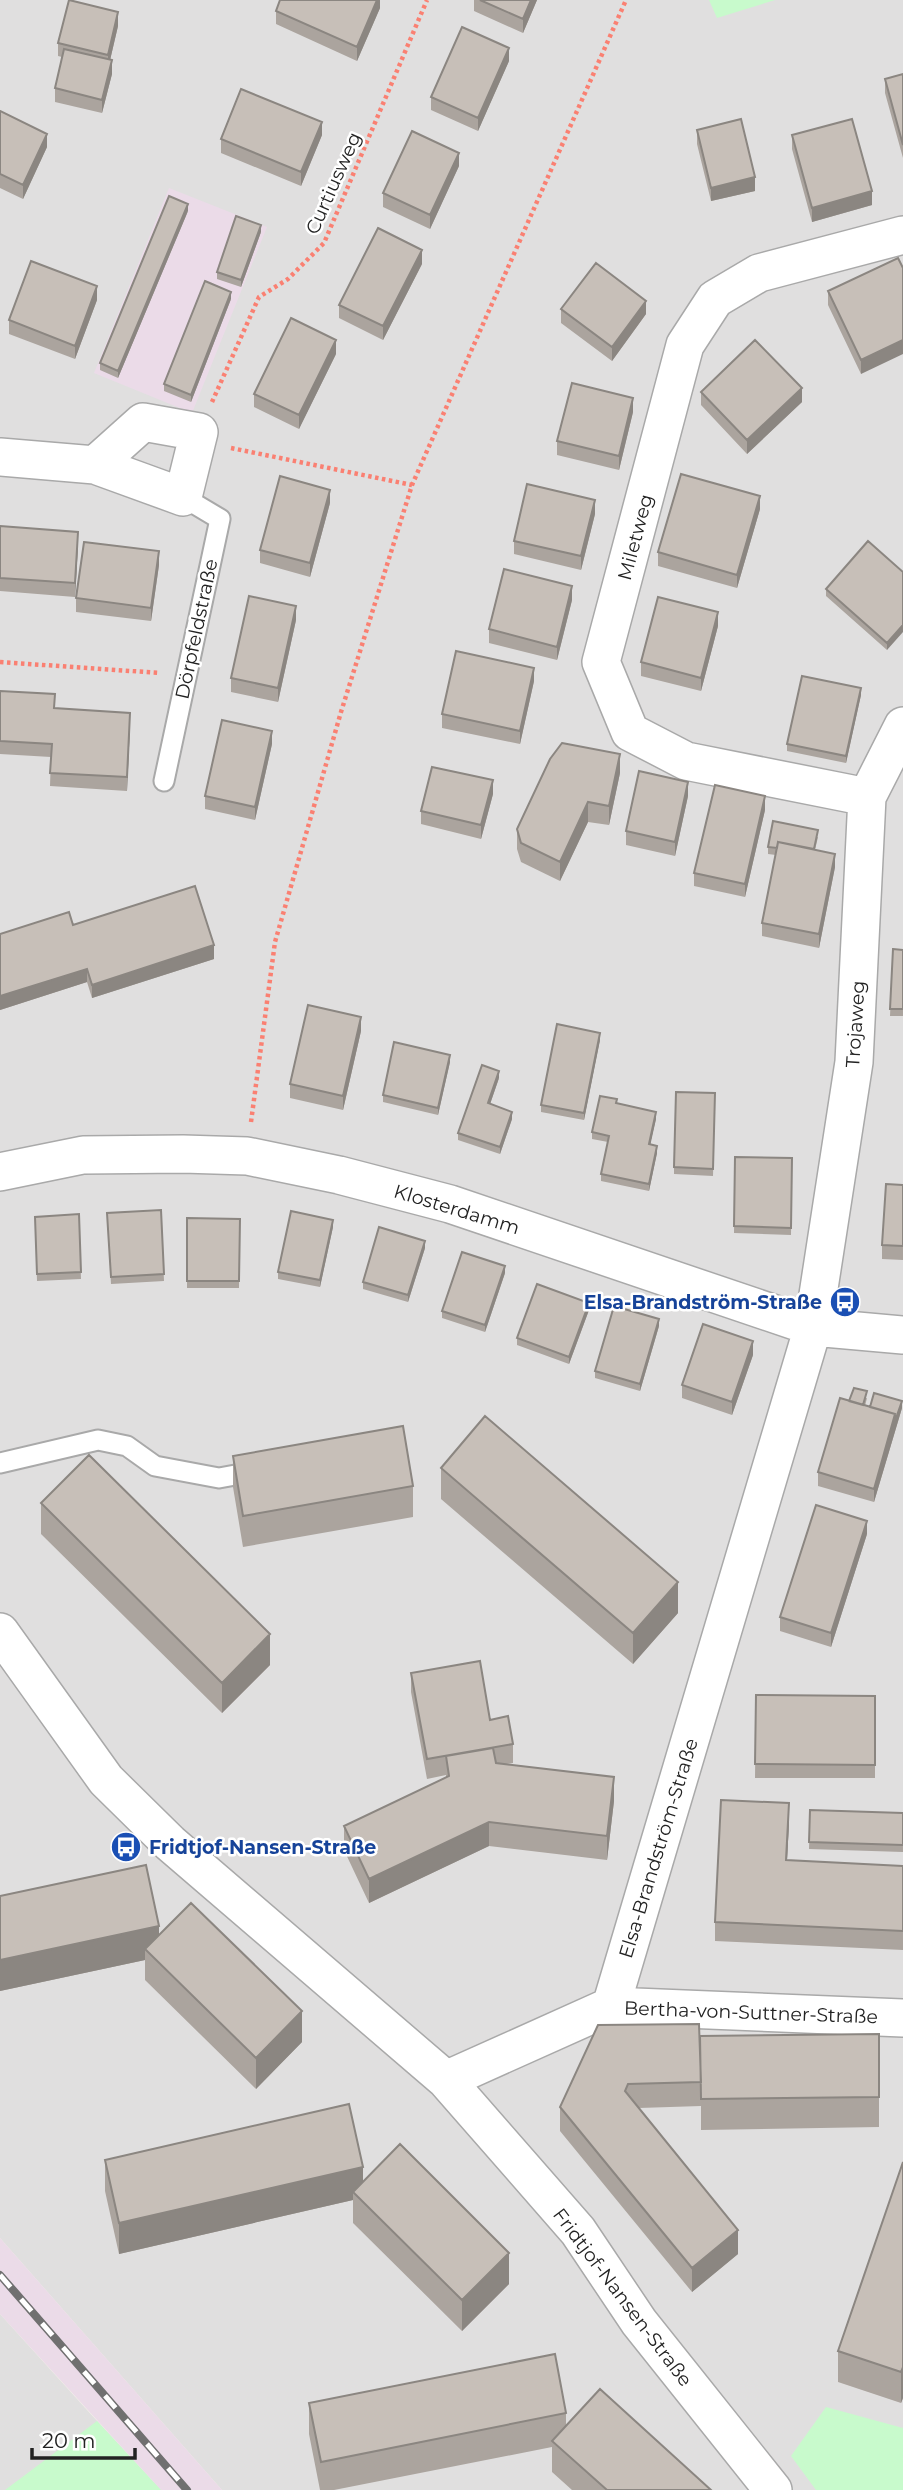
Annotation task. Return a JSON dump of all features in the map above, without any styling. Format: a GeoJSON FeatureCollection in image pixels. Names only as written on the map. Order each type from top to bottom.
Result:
{"type":"FeatureCollection","features":[{"type":"Feature","properties":{"kind":"street","name":"Miletweg"},"geometry":{"type":"LineString","coordinates":[[867,797],[686,761],[630,732],[601,662],[685,345],[715,299],[759,273],[903,234]]}},
{"type":"Feature","properties":{"kind":"street"},"geometry":{"type":"LineString","coordinates":[[95,465],[143,422],[198,436],[183,497]]}},
{"type":"Feature","properties":{"kind":"street","name":"Dörpfeldstraße"},"geometry":{"type":"LineString","coordinates":[[0,457],[95,465],[183,497]]}},
{"type":"Feature","properties":{"kind":"street","name":"Trojaweg"},"geometry":{"type":"LineString","coordinates":[[813,1327],[854,1062],[867,797],[903,726]]}},
{"type":"Feature","properties":{"kind":"street","name":"Klosterdamm"},"geometry":{"type":"LineString","coordinates":[[0,1172],[83,1155],[247,1156],[339,1175],[450,1204],[813,1327],[903,1335]]}},
{"type":"Feature","properties":{"kind":"street","name":"Elsa-Brandström-Straße"},"geometry":{"type":"LineString","coordinates":[[611,2006],[813,1327]]}},
{"type":"Feature","properties":{"kind":"street","name":"Fridtjof-Nansen-Straße"},"geometry":{"type":"LineString","coordinates":[[0,1632],[106,1780],[170,1843],[446,2080],[578,2231],[639,2322],[773,2490]]}},
{"type":"Feature","properties":{"kind":"street","name":"Bertha-von-Suttner-Straße"},"geometry":{"type":"LineString","coordinates":[[446,2080],[611,2006],[903,2018]]}},
{"type":"Feature","properties":{"kind":"lane","name":"Dörpfeldstraße"},"geometry":{"type":"LineString","coordinates":[[164,781],[220,519],[183,497]]}},
{"type":"Feature","properties":{"kind":"lane"},"geometry":{"type":"LineString","coordinates":[[0,1463],[98,1440],[127,1446],[155,1466],[219,1478],[272,1468]]}},
{"type":"Feature","properties":{"kind":"path","name":"Curtiusweg"},"geometry":{"type":"LineString","coordinates":[[198,436],[259,297],[288,279],[324,243],[427,0]]}},
{"type":"Feature","properties":{"kind":"path"},"geometry":{"type":"LineString","coordinates":[[247,1156],[275,942],[341,712],[412,485],[626,0]]}},
{"type":"Feature","properties":{"kind":"path"},"geometry":{"type":"LineString","coordinates":[[198,436],[412,485]]}},
{"type":"Feature","properties":{"kind":"path"},"geometry":{"type":"LineString","coordinates":[[0,662],[186,674]]}},
{"type":"Feature","properties":{"kind":"shaded area"},"geometry":{"type":"Polygon","coordinates":[[[0,0],[903,0],[903,2490],[222,2490],[0,2238],[0,0]]]}},
{"type":"Feature","properties":{"kind":"shaded area"},"geometry":{"type":"Polygon","coordinates":[[[169,188],[267,227],[192,413],[94,373],[169,188]]]}},
{"type":"Feature","properties":{"kind":"shaded area"},"geometry":{"type":"Polygon","coordinates":[[[0,2238],[222,2490],[161,2490],[0,2314],[0,2238]]]}},
{"type":"Feature","properties":{"kind":"shaded area"},"geometry":{"type":"Polygon","coordinates":[[[0,2314],[87,2410],[161,2490],[0,2490],[0,2314]]]}},
{"type":"Feature","properties":{"kind":"green space"},"geometry":{"type":"Polygon","coordinates":[[[709,0],[775,0],[717,18],[709,0]]]}},
{"type":"Feature","properties":{"kind":"green space"},"geometry":{"type":"Polygon","coordinates":[[[826,2407],[903,2428],[903,2490],[816,2490],[791,2456],[826,2407]]]}},
{"type":"Feature","properties":{"kind":"green space"},"geometry":{"type":"Polygon","coordinates":[[[97,2421],[161,2490],[5,2490],[97,2421]]]}},
{"type":"Feature","properties":{"kind":"building"},"geometry":{"type":"Polygon","coordinates":[[[69,0],[118,12],[108,55],[58,43],[69,0]]]}},
{"type":"Feature","properties":{"kind":"building"},"geometry":{"type":"Polygon","coordinates":[[[280,0],[377,0],[357,47],[276,11],[280,0]]]}},
{"type":"Feature","properties":{"kind":"building"},"geometry":{"type":"Polygon","coordinates":[[[480,0],[531,0],[523,19],[480,0]]]}},
{"type":"Feature","properties":{"kind":"building"},"geometry":{"type":"Polygon","coordinates":[[[462,27],[509,48],[478,118],[431,97],[462,27]]]}},
{"type":"Feature","properties":{"kind":"building"},"geometry":{"type":"Polygon","coordinates":[[[64,49],[112,60],[102,100],[55,88],[64,49]]]}},
{"type":"Feature","properties":{"kind":"building"},"geometry":{"type":"Polygon","coordinates":[[[903,74],[903,145],[885,79],[903,74]]]}},
{"type":"Feature","properties":{"kind":"building"},"geometry":{"type":"Polygon","coordinates":[[[241,89],[322,122],[301,172],[221,139],[241,89]]]}},
{"type":"Feature","properties":{"kind":"building"},"geometry":{"type":"Polygon","coordinates":[[[0,111],[47,134],[23,185],[0,174],[0,111]]]}},
{"type":"Feature","properties":{"kind":"building"},"geometry":{"type":"Polygon","coordinates":[[[741,119],[755,177],[711,188],[697,130],[741,119]]]}},
{"type":"Feature","properties":{"kind":"building"},"geometry":{"type":"Polygon","coordinates":[[[852,119],[872,191],[812,208],[792,135],[852,119]]]}},
{"type":"Feature","properties":{"kind":"building"},"geometry":{"type":"Polygon","coordinates":[[[412,131],[459,153],[430,215],[383,193],[412,131]]]}},
{"type":"Feature","properties":{"kind":"building"},"geometry":{"type":"Polygon","coordinates":[[[169,196],[188,204],[118,371],[100,363],[169,196]]]}},
{"type":"Feature","properties":{"kind":"building"},"geometry":{"type":"Polygon","coordinates":[[[236,216],[261,225],[241,280],[217,272],[236,216]]]}},
{"type":"Feature","properties":{"kind":"building"},"geometry":{"type":"Polygon","coordinates":[[[378,228],[422,250],[383,326],[339,305],[378,228]]]}},
{"type":"Feature","properties":{"kind":"building"},"geometry":{"type":"Polygon","coordinates":[[[898,258],[903,268],[903,340],[861,360],[828,291],[898,258]]]}},
{"type":"Feature","properties":{"kind":"building"},"geometry":{"type":"Polygon","coordinates":[[[31,261],[97,286],[75,346],[9,320],[31,261]]]}},
{"type":"Feature","properties":{"kind":"building"},"geometry":{"type":"Polygon","coordinates":[[[596,263],[646,301],[612,347],[561,309],[596,263]]]}},
{"type":"Feature","properties":{"kind":"building"},"geometry":{"type":"Polygon","coordinates":[[[205,281],[231,292],[191,395],[164,384],[205,281]]]}},
{"type":"Feature","properties":{"kind":"building"},"geometry":{"type":"Polygon","coordinates":[[[291,318],[336,340],[299,415],[254,394],[291,318]]]}},
{"type":"Feature","properties":{"kind":"building"},"geometry":{"type":"Polygon","coordinates":[[[755,340],[802,388],[747,440],[701,392],[755,340]]]}},
{"type":"Feature","properties":{"kind":"building"},"geometry":{"type":"Polygon","coordinates":[[[572,383],[633,398],[619,456],[557,441],[572,383]]]}},
{"type":"Feature","properties":{"kind":"building"},"geometry":{"type":"Polygon","coordinates":[[[681,474],[760,496],[737,575],[658,552],[681,474]]]}},
{"type":"Feature","properties":{"kind":"building"},"geometry":{"type":"Polygon","coordinates":[[[280,476],[330,490],[310,563],[260,550],[280,476]]]}},
{"type":"Feature","properties":{"kind":"building"},"geometry":{"type":"Polygon","coordinates":[[[527,484],[595,500],[581,556],[514,541],[527,484]]]}},
{"type":"Feature","properties":{"kind":"building"},"geometry":{"type":"Polygon","coordinates":[[[0,526],[78,532],[75,583],[0,578],[0,526]]]}},
{"type":"Feature","properties":{"kind":"building"},"geometry":{"type":"Polygon","coordinates":[[[868,541],[903,572],[903,625],[887,643],[826,589],[868,541]]]}},
{"type":"Feature","properties":{"kind":"building"},"geometry":{"type":"Polygon","coordinates":[[[84,542],[159,551],[151,608],[76,598],[84,542]]]}},
{"type":"Feature","properties":{"kind":"building"},"geometry":{"type":"Polygon","coordinates":[[[504,569],[572,586],[557,647],[489,629],[504,569]]]}},
{"type":"Feature","properties":{"kind":"building"},"geometry":{"type":"Polygon","coordinates":[[[249,596],[296,606],[278,688],[231,678],[249,596]]]}},
{"type":"Feature","properties":{"kind":"building"},"geometry":{"type":"Polygon","coordinates":[[[658,597],[718,612],[701,678],[641,662],[658,597]]]}},
{"type":"Feature","properties":{"kind":"building"},"geometry":{"type":"Polygon","coordinates":[[[456,651],[534,668],[520,731],[442,714],[456,651]]]}},
{"type":"Feature","properties":{"kind":"building"},"geometry":{"type":"Polygon","coordinates":[[[802,676],[861,688],[846,756],[787,744],[802,676]]]}},
{"type":"Feature","properties":{"kind":"building"},"geometry":{"type":"Polygon","coordinates":[[[0,691],[55,694],[54,708],[130,713],[127,777],[50,773],[52,744],[0,741],[0,691]]]}},
{"type":"Feature","properties":{"kind":"building"},"geometry":{"type":"Polygon","coordinates":[[[222,720],[272,731],[255,807],[205,796],[222,720]]]}},
{"type":"Feature","properties":{"kind":"building"},"geometry":{"type":"Polygon","coordinates":[[[562,743],[620,754],[609,806],[588,802],[560,862],[521,843],[517,829],[550,759],[562,743]]]}},
{"type":"Feature","properties":{"kind":"building"},"geometry":{"type":"Polygon","coordinates":[[[432,767],[493,780],[481,825],[421,811],[432,767]]]}},
{"type":"Feature","properties":{"kind":"building"},"geometry":{"type":"Polygon","coordinates":[[[639,771],[688,782],[675,842],[626,831],[639,771]]]}},
{"type":"Feature","properties":{"kind":"building"},"geometry":{"type":"Polygon","coordinates":[[[715,785],[765,796],[745,884],[694,873],[715,785]]]}},
{"type":"Feature","properties":{"kind":"building"},"geometry":{"type":"Polygon","coordinates":[[[773,821],[818,830],[814,849],[778,842],[777,848],[768,847],[773,821]]]}},
{"type":"Feature","properties":{"kind":"building"},"geometry":{"type":"Polygon","coordinates":[[[778,842],[835,854],[819,934],[762,923],[778,842]]]}},
{"type":"Feature","properties":{"kind":"building"},"geometry":{"type":"Polygon","coordinates":[[[195,886],[214,945],[92,985],[87,969],[0,996],[0,934],[69,912],[73,925],[195,886]]]}},
{"type":"Feature","properties":{"kind":"building"},"geometry":{"type":"Polygon","coordinates":[[[893,949],[903,950],[903,1009],[890,1009],[893,949]]]}},
{"type":"Feature","properties":{"kind":"building"},"geometry":{"type":"Polygon","coordinates":[[[308,1005],[361,1017],[343,1096],[290,1084],[308,1005]]]}},
{"type":"Feature","properties":{"kind":"building"},"geometry":{"type":"Polygon","coordinates":[[[557,1024],[600,1033],[584,1113],[541,1105],[557,1024]]]}},
{"type":"Feature","properties":{"kind":"building"},"geometry":{"type":"Polygon","coordinates":[[[394,1042],[450,1055],[438,1108],[383,1095],[394,1042]]]}},
{"type":"Feature","properties":{"kind":"building"},"geometry":{"type":"Polygon","coordinates":[[[482,1065],[499,1071],[488,1103],[512,1112],[500,1147],[458,1133],[482,1065]]]}},
{"type":"Feature","properties":{"kind":"building"},"geometry":{"type":"Polygon","coordinates":[[[676,1092],[715,1093],[713,1169],[674,1167],[676,1092]]]}},
{"type":"Feature","properties":{"kind":"building"},"geometry":{"type":"Polygon","coordinates":[[[600,1096],[617,1099],[616,1103],[656,1112],[649,1144],[657,1146],[649,1184],[601,1174],[609,1136],[592,1132],[600,1096]]]}},
{"type":"Feature","properties":{"kind":"building"},"geometry":{"type":"Polygon","coordinates":[[[735,1157],[792,1158],[791,1228],[734,1226],[735,1157]]]}},
{"type":"Feature","properties":{"kind":"building"},"geometry":{"type":"Polygon","coordinates":[[[886,1184],[903,1185],[903,1246],[882,1245],[886,1184]]]}},
{"type":"Feature","properties":{"kind":"building"},"geometry":{"type":"Polygon","coordinates":[[[161,1210],[164,1274],[111,1277],[107,1213],[161,1210]]]}},
{"type":"Feature","properties":{"kind":"building"},"geometry":{"type":"Polygon","coordinates":[[[291,1211],[333,1220],[320,1280],[278,1272],[291,1211]]]}},
{"type":"Feature","properties":{"kind":"building"},"geometry":{"type":"Polygon","coordinates":[[[79,1214],[81,1272],[37,1274],[35,1217],[79,1214]]]}},
{"type":"Feature","properties":{"kind":"building"},"geometry":{"type":"Polygon","coordinates":[[[187,1218],[240,1219],[239,1281],[187,1281],[187,1218]]]}},
{"type":"Feature","properties":{"kind":"building"},"geometry":{"type":"Polygon","coordinates":[[[379,1227],[425,1241],[408,1295],[363,1282],[379,1227]]]}},
{"type":"Feature","properties":{"kind":"building"},"geometry":{"type":"Polygon","coordinates":[[[462,1252],[505,1266],[485,1325],[442,1311],[462,1252]]]}},
{"type":"Feature","properties":{"kind":"building"},"geometry":{"type":"Polygon","coordinates":[[[537,1284],[589,1303],[569,1357],[517,1338],[537,1284]]]}},
{"type":"Feature","properties":{"kind":"building"},"geometry":{"type":"Polygon","coordinates":[[[614,1306],[659,1319],[640,1384],[595,1371],[614,1306]]]}},
{"type":"Feature","properties":{"kind":"building"},"geometry":{"type":"Polygon","coordinates":[[[703,1324],[753,1341],[732,1402],[682,1385],[703,1324]]]}},
{"type":"Feature","properties":{"kind":"building"},"geometry":{"type":"Polygon","coordinates":[[[854,1388],[867,1391],[863,1405],[849,1401],[854,1388]]]}},
{"type":"Feature","properties":{"kind":"building"},"geometry":{"type":"Polygon","coordinates":[[[874,1393],[902,1401],[895,1421],[895,1414],[870,1407],[874,1393]]]}},
{"type":"Feature","properties":{"kind":"building"},"geometry":{"type":"Polygon","coordinates":[[[840,1398],[895,1414],[874,1489],[818,1472],[840,1398]]]}},
{"type":"Feature","properties":{"kind":"building"},"geometry":{"type":"Polygon","coordinates":[[[485,1416],[678,1582],[633,1633],[441,1468],[485,1416]]]}},
{"type":"Feature","properties":{"kind":"building"},"geometry":{"type":"Polygon","coordinates":[[[403,1426],[413,1486],[243,1516],[233,1456],[403,1426]]]}},
{"type":"Feature","properties":{"kind":"building"},"geometry":{"type":"Polygon","coordinates":[[[89,1455],[270,1634],[222,1683],[41,1503],[89,1455]]]}},
{"type":"Feature","properties":{"kind":"building"},"geometry":{"type":"Polygon","coordinates":[[[816,1505],[867,1521],[831,1633],[780,1617],[816,1505]]]}},
{"type":"Feature","properties":{"kind":"building"},"geometry":{"type":"Polygon","coordinates":[[[480,1661],[490,1720],[508,1716],[513,1744],[427,1759],[411,1673],[480,1661]]]}},
{"type":"Feature","properties":{"kind":"building"},"geometry":{"type":"Polygon","coordinates":[[[756,1695],[875,1696],[875,1765],[755,1764],[756,1695]]]}},
{"type":"Feature","properties":{"kind":"building"},"geometry":{"type":"Polygon","coordinates":[[[493,1748],[496,1763],[614,1777],[607,1836],[489,1822],[369,1879],[344,1826],[449,1776],[446,1756],[493,1748]]]}},
{"type":"Feature","properties":{"kind":"building"},"geometry":{"type":"Polygon","coordinates":[[[721,1800],[789,1803],[786,1860],[903,1866],[903,1931],[715,1922],[721,1800]]]}},
{"type":"Feature","properties":{"kind":"building"},"geometry":{"type":"Polygon","coordinates":[[[810,1810],[903,1813],[903,1845],[809,1842],[810,1810]]]}},
{"type":"Feature","properties":{"kind":"building"},"geometry":{"type":"Polygon","coordinates":[[[146,1865],[159,1926],[0,1960],[0,1896],[146,1865]]]}},
{"type":"Feature","properties":{"kind":"building"},"geometry":{"type":"Polygon","coordinates":[[[191,1903],[302,2011],[256,2058],[145,1949],[191,1903]]]}},
{"type":"Feature","properties":{"kind":"building"},"geometry":{"type":"Polygon","coordinates":[[[699,2024],[701,2082],[628,2084],[625,2091],[738,2230],[692,2268],[560,2107],[598,2025],[699,2024]]]}},
{"type":"Feature","properties":{"kind":"building"},"geometry":{"type":"Polygon","coordinates":[[[879,2034],[879,2097],[701,2099],[700,2036],[879,2034]]]}},
{"type":"Feature","properties":{"kind":"building"},"geometry":{"type":"Polygon","coordinates":[[[349,2104],[363,2167],[119,2223],[105,2160],[349,2104]]]}},
{"type":"Feature","properties":{"kind":"building"},"geometry":{"type":"Polygon","coordinates":[[[400,2144],[509,2253],[462,2300],[353,2192],[400,2144]]]}},
{"type":"Feature","properties":{"kind":"building"},"geometry":{"type":"Polygon","coordinates":[[[903,2162],[903,2367],[901,2372],[838,2351],[903,2162]]]}},
{"type":"Feature","properties":{"kind":"building"},"geometry":{"type":"Polygon","coordinates":[[[555,2354],[566,2413],[321,2462],[309,2403],[555,2354]]]}},
{"type":"Feature","properties":{"kind":"building"},"geometry":{"type":"Polygon","coordinates":[[[600,2389],[711,2490],[607,2490],[552,2441],[600,2389]]]}},
{"type":"Feature","properties":{"kind":"railway"},"geometry":{"type":"LineString","coordinates":[[0,2275],[187,2490]]}},
{"type":"Feature","properties":{"kind":"place","name":"Elsa-Brandström-Straße"},"geometry":{"type":"Point","coordinates":[845,1302]}},
{"type":"Feature","properties":{"kind":"place","name":"Fridtjof-Nansen-Straße"},"geometry":{"type":"Point","coordinates":[126,1847]}}]}
